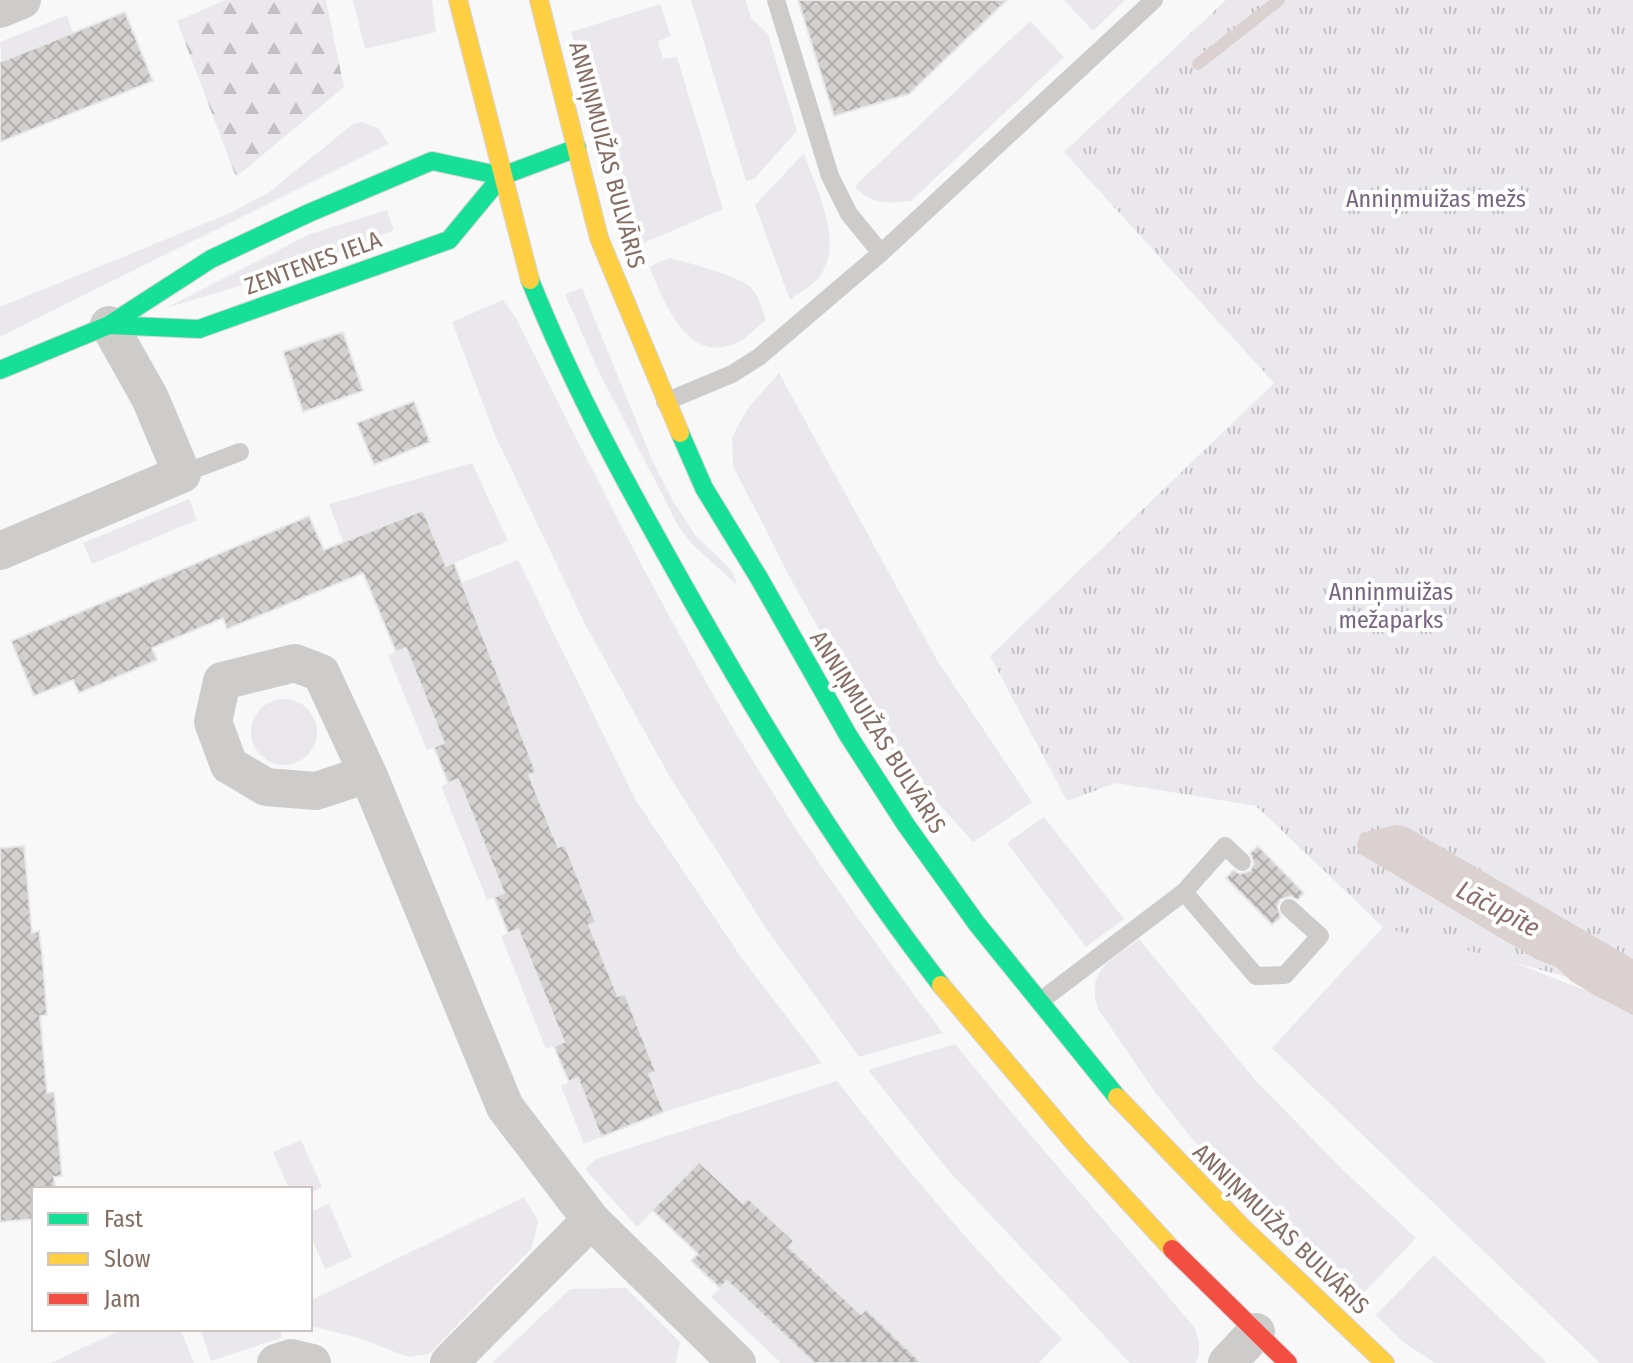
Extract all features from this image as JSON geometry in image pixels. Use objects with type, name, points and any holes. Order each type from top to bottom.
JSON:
[{"type":"street","points":[[0,9],[22,0]]},
{"type":"street","points":[[458,0],[529,277],[557,347],[611,458],[760,719],[897,928],[977,1030],[1164,1241],[1288,1363]]},
{"type":"street","name":"ANNIŅMUIŽAS BULVĀRIS","points":[[539,0],[599,238],[665,402],[704,488],[848,735],[906,825],[977,924],[1105,1084],[1242,1227],[1385,1363]]},
{"type":"street","name":"ZENTENES IELA","points":[[109,325],[199,329],[449,240],[502,176],[577,148]]},
{"type":"street","name":"ZENTENES IELA","points":[[0,370],[109,325],[211,259],[432,161],[502,176]]},
{"type":"street","points":[[0,551],[182,474],[150,398],[109,325]]},
{"type":"street","points":[[770,599],[776,623],[775,648]]},
{"type":"street","points":[[713,636],[729,653],[745,663],[754,664]]},
{"type":"street","points":[[368,774],[505,1107],[591,1220],[737,1363]]},
{"type":"street","points":[[449,1363],[591,1220]]},
{"type":"street","points":[[1227,1363],[1256,1332]]},
{"type":"street","points":[[276,1363],[291,1358],[312,1363]]},
{"type":"lane","points":[[776,0],[830,176],[849,214],[881,253]]},
{"type":"lane","points":[[665,402],[732,374],[759,357],[881,253],[1154,0]]},
{"type":"lane","points":[[182,474],[240,452]]},
{"type":"lane","points":[[1039,1002],[1184,892],[1225,846],[1242,862]]},
{"type":"lane","points":[[1184,892],[1256,976],[1285,975],[1320,936],[1289,908]]},
{"type":"green space","points":[[225,0],[326,0],[344,87],[236,177],[177,21]]},
{"type":"green space","points":[[353,0],[432,0],[436,32],[365,49]]},
{"type":"green space","points":[[691,0],[746,0],[751,18],[768,34],[797,131],[754,179],[746,181]]},
{"type":"green space","points":[[1064,0],[1125,0],[1093,31]]},
{"type":"green space","name":"Anniņmuižas mežaparks","points":[[1226,0],[1633,0],[1633,1009],[1589,983],[1383,927],[1256,806],[1116,783],[1067,801],[990,656],[1274,383],[1064,152]]},
{"type":"green space","points":[[660,4],[671,36],[658,41],[663,59],[677,57],[723,209],[639,245],[571,32]]},
{"type":"green space","points":[[67,15],[73,33],[2,62],[0,42]]},
{"type":"green space","points":[[1030,21],[1064,57],[911,201],[881,202],[867,197],[855,187],[858,183]]},
{"type":"green space","points":[[362,122],[379,129],[388,144],[0,337],[0,307],[228,214],[268,193],[353,124]]},
{"type":"green space","points":[[804,153],[826,214],[830,247],[820,276],[790,300],[755,205]]},
{"type":"green space","points":[[387,210],[394,230],[320,262],[166,308],[310,234]]},
{"type":"green space","points":[[669,258],[742,281],[757,296],[766,320],[742,340],[723,347],[707,346],[693,340],[672,314],[649,267]]},
{"type":"green space","points":[[582,288],[652,460],[673,501],[695,535],[731,570],[738,586],[691,543],[679,527],[598,370],[565,294]]},
{"type":"green space","points":[[503,300],[516,318],[652,584],[763,778],[872,938],[943,1033],[859,1057],[766,928],[671,779],[585,624],[495,435],[452,322]]},
{"type":"green space","points":[[779,373],[937,660],[1032,802],[973,842],[883,741],[795,587],[733,466],[732,437],[748,408]]},
{"type":"green space","points":[[472,463],[508,541],[446,566],[423,510],[361,535],[345,547],[329,504]]},
{"type":"green space","points":[[189,499],[197,520],[92,564],[83,543]]},
{"type":"green space","points":[[518,560],[635,799],[741,957],[822,1063],[664,1112],[649,1074],[655,1071],[625,994],[618,996],[589,925],[595,923],[565,846],[558,847],[461,583]]},
{"type":"green space","points":[[406,648],[444,743],[427,750],[388,655]]},
{"type":"green space","points":[[284,699],[297,702],[307,709],[314,719],[317,732],[314,745],[307,755],[297,762],[284,765],[271,762],[261,755],[254,745],[251,732],[254,719],[261,709],[271,702]]},
{"type":"green space","points":[[458,779],[504,893],[487,900],[441,786]]},
{"type":"green space","points":[[1044,817],[1124,919],[1086,947],[1007,843]]},
{"type":"green space","points":[[1356,901],[1633,1009],[1633,1363],[1600,1363],[1272,1048],[1383,927]]},
{"type":"green space","points":[[518,929],[564,1042],[546,1049],[501,936]]},
{"type":"green space","points":[[1139,939],[1256,1081],[1344,1171],[1416,1238],[1357,1300],[1194,1141],[1155,1092],[1098,1009],[1095,985],[1098,975],[1110,960]]},
{"type":"green space","points":[[955,1044],[1194,1327],[1199,1345],[1196,1363],[1130,1363],[948,1170],[868,1070]]},
{"type":"green space","points":[[578,1078],[601,1137],[584,1144],[561,1086]]},
{"type":"green space","points":[[837,1081],[946,1214],[1062,1339],[1039,1363],[913,1363],[907,1357],[911,1352],[866,1309],[861,1314],[789,1247],[794,1241],[749,1198],[743,1203],[700,1162],[637,1227],[585,1169],[596,1159]]},
{"type":"green space","points":[[301,1140],[322,1187],[312,1192],[312,1187],[288,1187],[273,1152]]},
{"type":"green space","points":[[524,1197],[538,1221],[532,1248],[429,1354],[408,1357],[362,1339],[312,1326],[312,1300]]},
{"type":"green space","points":[[329,1204],[352,1257],[325,1269],[312,1239],[312,1211]]},
{"type":"green space","points":[[1434,1255],[1547,1363],[1435,1363],[1402,1341],[1376,1315]]},
{"type":"green space","points":[[727,1281],[814,1363],[781,1363],[711,1297]]},
{"type":"green space","points":[[626,1288],[680,1342],[676,1363],[492,1363],[570,1289]]},
{"type":"green space","points":[[119,1331],[181,1331],[194,1363],[51,1363]]},
{"type":"green space","points":[[201,1331],[281,1331],[281,1338],[211,1361]]},
{"type":"water","name":"Lāčupīte","points":[[1396,825],[1407,827],[1633,959],[1633,1015],[1594,995],[1556,967],[1536,959],[1360,854],[1357,845],[1361,833]]},
{"type":"building","points":[[798,0],[1007,0],[909,94],[834,116]]},
{"type":"building","points":[[125,12],[153,81],[0,142],[0,62]]},
{"type":"building","points":[[343,332],[363,391],[303,412],[283,352]]},
{"type":"building","points":[[414,401],[430,442],[374,465],[357,423]]},
{"type":"building","points":[[423,510],[446,566],[454,563],[536,772],[529,775],[558,847],[565,845],[596,923],[589,925],[618,996],[625,994],[656,1072],[649,1074],[664,1112],[601,1137],[578,1078],[569,1082],[561,1064],[554,1046],[564,1042],[518,929],[508,933],[494,897],[504,893],[458,779],[448,783],[434,747],[444,743],[406,648],[396,652],[363,573],[227,629],[223,618],[152,648],[157,660],[79,693],[73,680],[34,696],[11,641],[309,516],[324,550]]},
{"type":"building","points":[[24,846],[32,933],[39,931],[42,953],[47,1015],[40,1016],[47,1093],[54,1092],[62,1176],[54,1177],[55,1187],[32,1187],[32,1219],[0,1222],[0,848]]},
{"type":"building","points":[[1258,846],[1304,893],[1298,900],[1291,896],[1281,899],[1277,906],[1281,917],[1272,925],[1226,878],[1233,870],[1240,874],[1250,871],[1254,864],[1250,853]]},
{"type":"building","points":[[699,1162],[743,1203],[748,1198],[794,1241],[789,1247],[861,1314],[866,1309],[922,1363],[814,1363],[727,1281],[720,1288],[691,1261],[698,1254],[652,1210]]},
{"type":"waterway","points":[[1198,64],[1279,0]]},
{"type":"traffic: fast","points":[[109,325],[199,329],[449,240],[502,176],[577,148]]},
{"type":"traffic: fast","points":[[0,370],[109,325],[211,259],[432,161],[502,176]]},
{"type":"traffic: fast","points":[[530,280],[566,364],[606,445],[722,653],[842,847],[941,985]]},
{"type":"traffic: fast","points":[[680,433],[704,488],[848,735],[906,825],[977,924],[1117,1097]]},
{"type":"traffic: slow","points":[[458,0],[530,280]]},
{"type":"traffic: slow","points":[[539,0],[599,238],[680,433]]},
{"type":"traffic: slow","points":[[941,985],[1077,1146],[1172,1249]]},
{"type":"traffic: slow","points":[[1117,1097],[1242,1227],[1385,1363]]},
{"type":"traffic: jam","points":[[1172,1249],[1288,1363]]},
{"type":"park label","name":"Anniņmuižas mežs","points":[[1436,199]]}]
